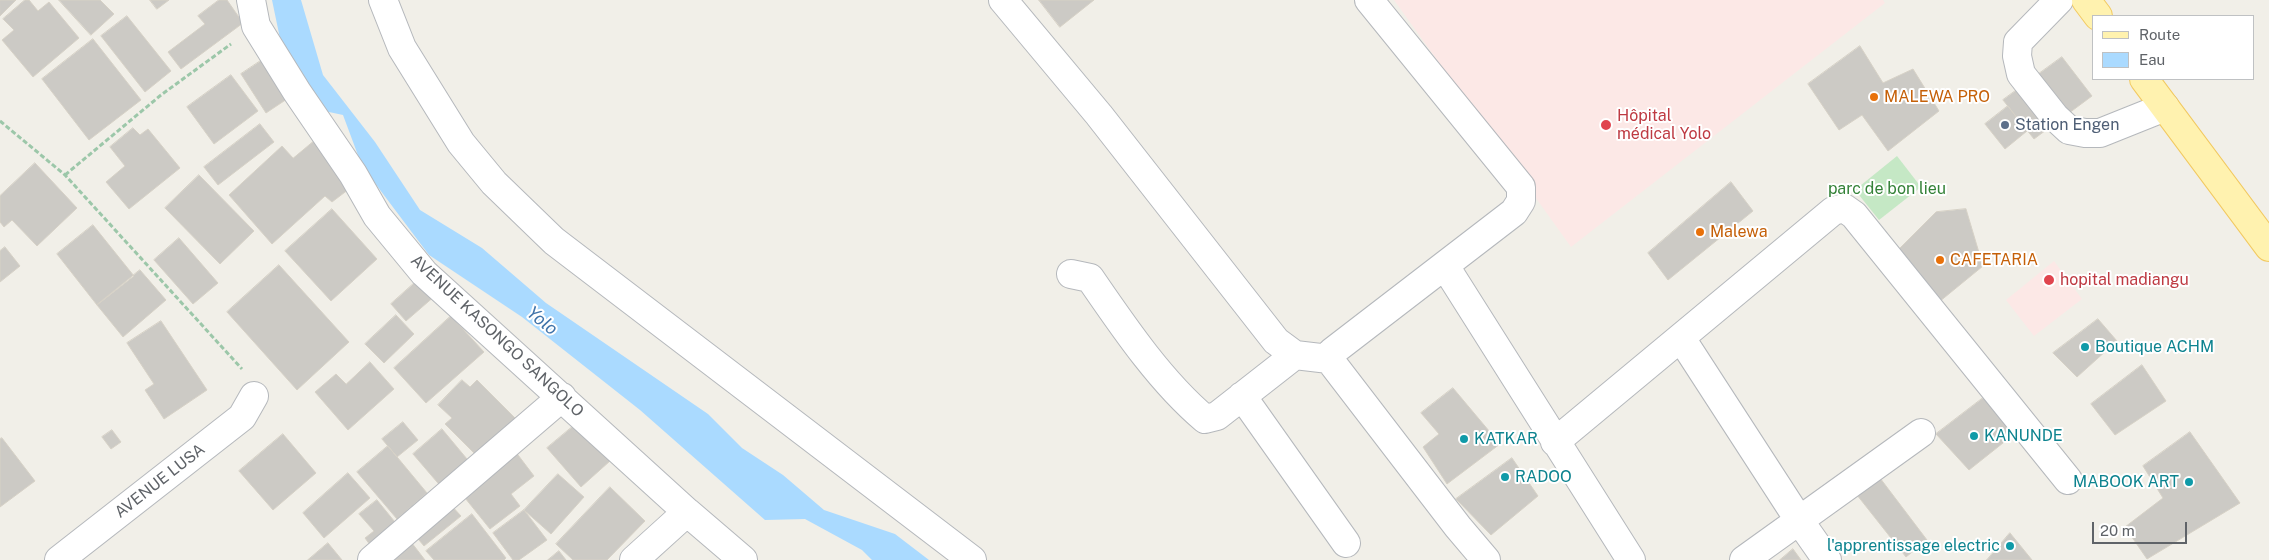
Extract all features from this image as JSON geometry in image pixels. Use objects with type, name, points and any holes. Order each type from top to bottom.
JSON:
[{"type":"main road","points":[[2086,0],[2097,15]]},
{"type":"main road","points":[[2145,80],[2269,247]]},
{"type":"street","points":[[383,0],[402,48],[461,143],[494,183],[554,241],[972,560]]},
{"type":"street","points":[[1003,0],[1099,116],[1276,341],[1296,355],[1329,359],[1458,527],[1486,560]]},
{"type":"street","points":[[1329,359],[1332,352],[1514,212],[1521,201],[1521,187],[1370,0]]},
{"type":"street","points":[[2059,0],[2018,42],[2017,56],[2020,74],[2055,118],[2069,130],[2100,133],[2165,107]]},
{"type":"street","name":"AVENUE KASONGO SANGOLO","points":[[254,13],[297,92],[353,174],[377,216],[424,273],[687,512],[743,560]]},
{"type":"street","points":[[1555,442],[1833,211],[1844,208],[1854,215],[2068,480]]},
{"type":"street","points":[[1445,266],[1555,442],[1632,560]]},
{"type":"street","points":[[1072,274],[1090,278],[1124,328],[1189,405],[1205,419],[1216,416],[1296,355]]},
{"type":"street","points":[[1681,338],[1827,560]]},
{"type":"street","name":"AVENUE LUSA","points":[[59,560],[242,417],[254,396]]},
{"type":"street","points":[[1242,396],[1346,543]]},
{"type":"street","points":[[372,560],[562,397]]},
{"type":"street","points":[[1744,560],[1921,433]]},
{"type":"street","points":[[634,560],[687,512]]},
{"type":"path","points":[[65,175],[161,95],[254,13]]},
{"type":"path","points":[[0,121],[65,175],[249,377],[254,396]]},
{"type":"shaded area","name":"Hôpital médical Yolo","points":[[1394,0],[1883,0],[1885,3],[1571,247]]},
{"type":"shaded area","name":"hopital madiangu","points":[[2054,261],[2082,299],[2034,336],[2006,300]]},
{"type":"green space","name":"parc de bon lieu","points":[[1897,156],[1921,187],[1879,220],[1855,190]]},
{"type":"water","name":"Yolo","points":[[272,0],[301,0],[323,75],[375,142],[420,210],[482,248],[546,303],[708,414],[742,448],[783,475],[824,510],[895,534],[929,560],[872,560],[862,550],[805,519],[765,520],[640,410],[522,317],[429,255],[362,166],[343,115],[315,109],[282,48]]},
{"type":"building","points":[[0,0],[16,0],[0,16]]},
{"type":"building","points":[[25,0],[29,0],[38,11],[49,2],[79,38],[33,77],[2,40],[14,30],[3,19]]},
{"type":"building","points":[[59,0],[100,0],[114,14],[91,35]]},
{"type":"building","points":[[150,0],[169,0],[157,9]]},
{"type":"building","points":[[219,0],[227,0],[243,23],[181,69],[168,52],[205,24],[198,16]]},
{"type":"building","points":[[1039,0],[1094,0],[1060,27]]},
{"type":"building","points":[[127,16],[171,71],[145,92],[101,36]]},
{"type":"building","points":[[93,39],[141,100],[89,140],[42,79]]},
{"type":"building","name":"MALEWA PRO","points":[[1860,46],[1883,83],[1913,69],[1939,111],[1888,151],[1862,115],[1839,130],[1808,84]]},
{"type":"building","points":[[2062,57],[2092,96],[2034,139],[2003,100]]},
{"type":"building","points":[[265,58],[290,97],[266,113],[241,74]]},
{"type":"building","points":[[231,75],[258,111],[214,144],[187,107]]},
{"type":"building","points":[[2008,106],[2027,131],[2005,149],[1985,124]]},
{"type":"building","points":[[260,124],[274,142],[218,185],[204,167]]},
{"type":"building","points":[[133,128],[140,135],[148,129],[180,168],[129,209],[106,182],[125,166],[110,147]]},
{"type":"building","points":[[319,137],[353,186],[332,202],[325,196],[272,244],[229,195],[282,146],[293,158]]},
{"type":"building","points":[[35,163],[77,208],[37,246],[12,220],[4,227],[0,222],[0,196]]},
{"type":"building","points":[[199,175],[254,231],[220,264],[165,208]]},
{"type":"building","name":"Malewa","points":[[1731,182],[1753,211],[1668,280],[1648,253]]},
{"type":"building","points":[[332,209],[377,259],[331,301],[285,251]]},
{"type":"building","name":"CAFETARIA","points":[[1966,209],[1983,266],[1939,302],[1894,254],[1936,212]]},
{"type":"building","points":[[93,225],[134,276],[97,305],[57,254]]},
{"type":"building","points":[[179,238],[218,283],[193,304],[154,260]]},
{"type":"building","points":[[5,247],[20,266],[0,282],[0,251]]},
{"type":"building","points":[[279,265],[349,342],[297,390],[227,312]]},
{"type":"building","points":[[140,270],[166,300],[123,337],[97,305]]},
{"type":"building","points":[[420,278],[436,295],[406,321],[391,304]]},
{"type":"building","points":[[396,315],[414,334],[384,363],[365,344]]},
{"type":"building","points":[[451,316],[484,352],[426,403],[394,368]]},
{"type":"building","name":"Boutique ACHM","points":[[2098,319],[2117,341],[2077,377],[2053,353]]},
{"type":"building","points":[[161,321],[207,390],[164,419],[145,390],[154,384],[127,343]]},
{"type":"building","points":[[370,362],[394,389],[348,430],[315,392],[336,374],[346,384]]},
{"type":"building","points":[[2142,365],[2166,401],[2115,435],[2091,404]]},
{"type":"building","points":[[462,380],[470,387],[477,380],[521,424],[480,459],[445,424],[452,418],[438,405]]},
{"type":"building","name":"KATKAR","points":[[1453,388],[1500,444],[1447,484],[1423,447],[1439,434],[1421,413]]},
{"type":"building","name":"KANUNDE","points":[[1983,398],[2019,427],[2008,439],[1969,470],[1936,434]]},
{"type":"building","points":[[403,422],[418,440],[397,457],[382,439]]},
{"type":"building","points":[[577,423],[610,461],[581,487],[547,448]]},
{"type":"building","points":[[442,429],[472,465],[443,489],[413,454]]},
{"type":"building","points":[[112,430],[121,442],[111,449],[102,437]]},
{"type":"building","name":"MABOOK ART","points":[[2190,432],[2240,503],[2147,559],[2125,527],[2163,498],[2143,466]]},
{"type":"building","points":[[283,434],[316,473],[273,510],[239,471]]},
{"type":"building","points":[[2,438],[35,481],[0,507],[0,439]]},
{"type":"building","points":[[388,446],[427,493],[397,519],[357,472]]},
{"type":"building","points":[[515,451],[534,476],[511,494],[520,506],[490,529],[461,493]]},
{"type":"building","name":"RADOO","points":[[1512,458],[1538,496],[1491,535],[1456,499]]},
{"type":"building","points":[[348,473],[370,498],[324,538],[303,513]]},
{"type":"building","points":[[558,474],[584,497],[551,534],[524,510]]},
{"type":"building","points":[[1880,478],[1927,540],[1906,557],[1857,495]]},
{"type":"building","points":[[610,487],[645,521],[607,560],[573,560],[556,544]]},
{"type":"building","points":[[377,500],[399,527],[373,549],[365,538],[374,531],[359,514]]},
{"type":"building","points":[[450,504],[461,516],[424,546],[413,533]]},
{"type":"building","points":[[524,510],[547,540],[519,560],[513,560],[493,533]]},
{"type":"building","points":[[472,514],[506,558],[504,560],[434,560],[426,551]]},
{"type":"building","name":"l'apprentissage electric","points":[[2010,533],[2032,560],[1987,560]]},
{"type":"building","points":[[408,538],[425,560],[379,560]]},
{"type":"building","points":[[328,543],[342,560],[308,560]]},
{"type":"building","points":[[1793,549],[1801,560],[1780,560]]},
{"type":"building","points":[[559,551],[566,560],[548,560]]},
{"type":"place","name":"MALEWA PRO","points":[[1874,97]]},
{"type":"place","name":"Hôpital médical Yolo","points":[[1606,125]]},
{"type":"place","name":"Station Engen","points":[[2005,125]]},
{"type":"place","name":"Malewa","points":[[1700,232]]},
{"type":"place","name":"CAFETARIA","points":[[1940,260]]},
{"type":"place","name":"hopital madiangu","points":[[2049,280]]},
{"type":"place","name":"Boutique ACHM","points":[[2085,347]]},
{"type":"place","name":"KANUNDE","points":[[1974,436]]},
{"type":"place","name":"KATKAR","points":[[1464,439]]},
{"type":"place","name":"RADOO","points":[[1505,477]]},
{"type":"place","name":"MABOOK ART","points":[[2189,482]]},
{"type":"place","name":"l'apprentissage electric","points":[[2010,546]]}]
